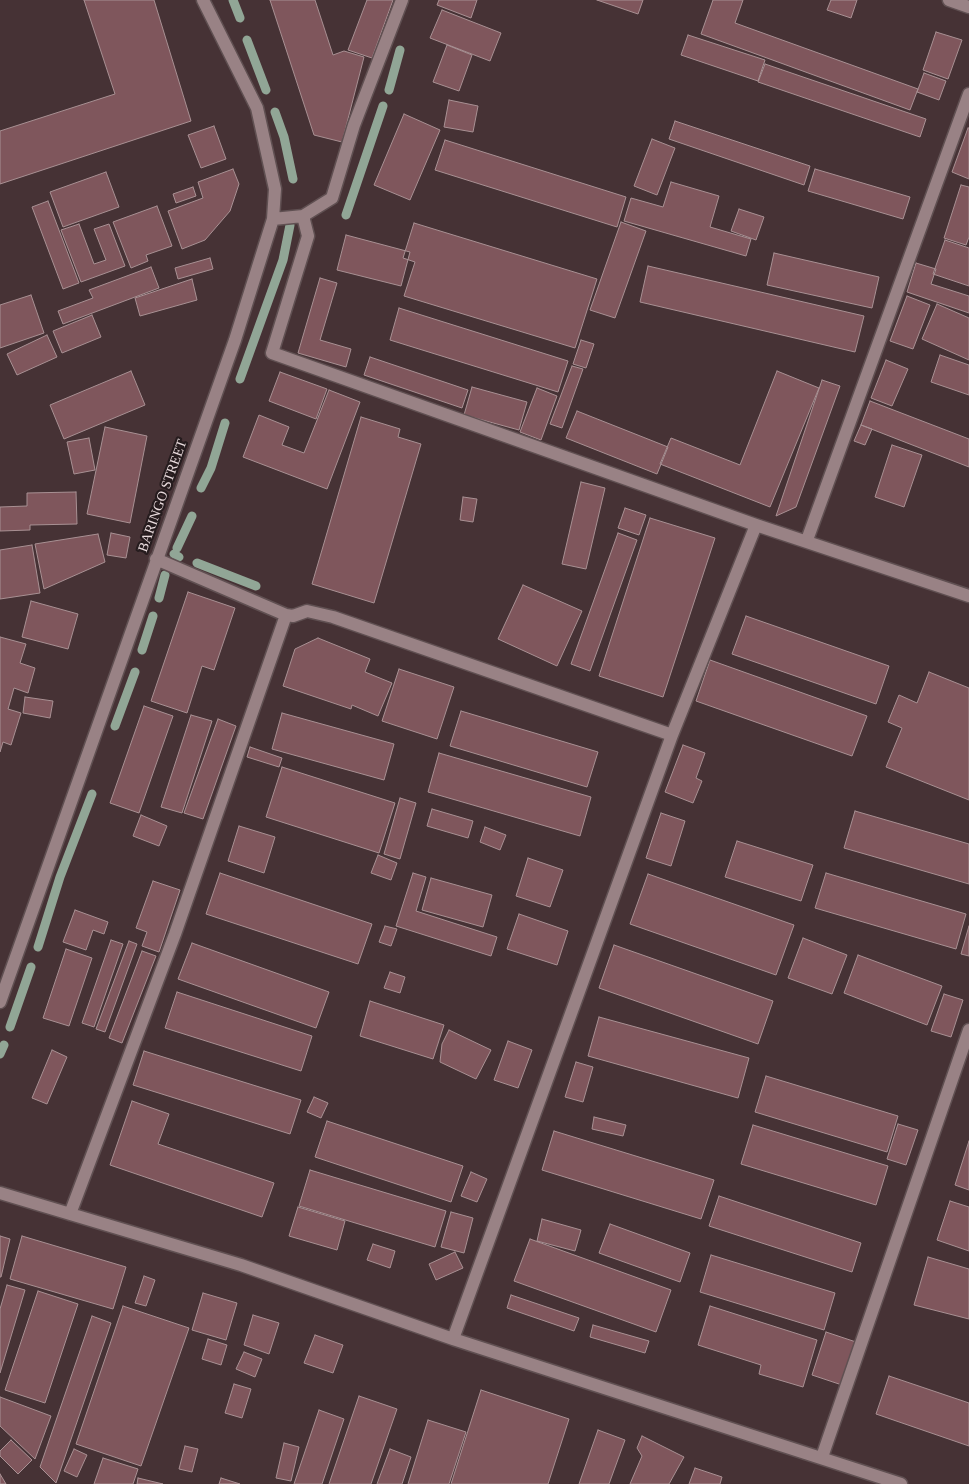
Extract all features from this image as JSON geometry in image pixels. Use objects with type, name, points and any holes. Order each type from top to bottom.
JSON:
[{"type":"street","name":"BARINGO STREET","points":[[0,1002],[235,340],[273,219],[275,189],[257,108],[203,0]]},
{"type":"street","points":[[273,219],[304,216],[332,198],[354,125],[402,0]]},
{"type":"street","points":[[949,0],[969,7]]},
{"type":"street","points":[[807,540],[969,94]]},
{"type":"street","points":[[304,216],[308,236],[272,352],[756,525],[807,540],[969,596]]},
{"type":"street","points":[[453,1339],[672,734],[756,525]]},
{"type":"street","points":[[156,559],[286,615],[293,616],[307,611],[333,617],[672,734]]},
{"type":"street","points":[[70,1214],[175,934],[286,615]]},
{"type":"street","points":[[822,1457],[969,1030]]},
{"type":"street","points":[[0,1193],[241,1265],[453,1339],[901,1484]]},
{"type":"building","points":[[84,0],[154,0],[191,121],[0,184],[0,131],[115,94]]},
{"type":"building","points":[[270,0],[315,0],[333,55],[344,51],[364,57],[342,142],[314,135]]},
{"type":"building","points":[[367,0],[393,0],[372,58],[348,50]]},
{"type":"building","points":[[439,0],[477,0],[471,18],[437,5]]},
{"type":"building","points":[[597,0],[643,0],[638,14]]},
{"type":"building","points":[[713,0],[743,0],[735,23],[918,89],[910,110],[701,34]]},
{"type":"building","points":[[831,0],[857,0],[851,18],[827,10]]},
{"type":"building","points":[[442,10],[501,33],[490,61],[430,38]]},
{"type":"building","points":[[936,32],[962,40],[948,79],[923,70]]},
{"type":"building","points":[[688,35],[765,60],[758,81],[681,55]]},
{"type":"building","points":[[447,45],[472,55],[459,91],[433,82]]},
{"type":"building","points":[[765,64],[926,119],[920,137],[758,82]]},
{"type":"building","points":[[924,73],[946,81],[939,100],[917,92]]},
{"type":"building","points":[[449,100],[478,106],[473,132],[444,127]]},
{"type":"building","points":[[404,114],[440,130],[410,200],[374,185]]},
{"type":"building","points":[[675,121],[810,166],[804,185],[669,139]]},
{"type":"building","points":[[214,126],[226,159],[201,168],[188,135]]},
{"type":"building","points":[[969,128],[969,179],[952,172]]},
{"type":"building","points":[[652,139],[675,148],[657,195],[634,186]]},
{"type":"building","points":[[445,140],[626,197],[617,227],[435,170]]},
{"type":"building","points":[[233,169],[239,184],[230,211],[205,240],[182,249],[168,211],[203,198],[198,182]]},
{"type":"building","points":[[815,169],[910,197],[903,219],[808,191]]},
{"type":"building","points":[[106,172],[119,207],[63,227],[50,192]]},
{"type":"building","points":[[671,182],[719,196],[710,227],[751,239],[746,256],[624,221],[631,198],[663,207]]},
{"type":"building","points":[[961,185],[969,187],[969,237],[966,245],[944,238]]},
{"type":"building","points":[[193,187],[196,196],[176,203],[173,194]]},
{"type":"building","points":[[48,201],[79,283],[63,289],[32,207]]},
{"type":"building","points":[[157,206],[172,246],[146,255],[148,261],[131,268],[113,222]]},
{"type":"building","points":[[739,209],[764,217],[756,240],[731,231]]},
{"type":"building","points":[[621,222],[646,231],[615,318],[590,310]]},
{"type":"building","points":[[414,223],[597,279],[575,348],[404,296],[415,262],[403,258]]},
{"type":"building","points":[[79,224],[94,264],[106,260],[94,229],[109,224],[125,266],[81,282],[61,230]]},
{"type":"building","points":[[346,235],[410,252],[401,286],[337,270]]},
{"type":"building","points":[[945,240],[969,248],[969,286],[933,274]]},
{"type":"building","points":[[774,253],[879,277],[872,308],[767,285]]},
{"type":"building","points":[[210,258],[213,269],[178,279],[175,268]]},
{"type":"building","points":[[916,263],[936,269],[931,284],[969,296],[969,313],[907,292]]},
{"type":"building","points":[[648,266],[864,316],[855,352],[640,302]]},
{"type":"building","points":[[151,267],[159,288],[63,324],[58,311],[93,298],[89,290]]},
{"type":"building","points":[[320,278],[337,283],[320,340],[351,349],[346,367],[298,353]]},
{"type":"building","points":[[192,279],[197,300],[140,316],[135,298]]},
{"type":"building","points":[[31,295],[44,333],[0,348],[0,305]]},
{"type":"building","points":[[907,296],[930,305],[913,349],[890,341]]},
{"type":"building","points":[[937,304],[969,318],[969,360],[922,339]]},
{"type":"building","points":[[399,308],[568,361],[558,392],[390,340]]},
{"type":"building","points":[[92,315],[101,337],[62,353],[53,331]]},
{"type":"building","points":[[47,335],[57,357],[17,375],[7,354]]},
{"type":"building","points":[[581,340],[594,344],[586,368],[573,364]]},
{"type":"building","points":[[940,355],[969,365],[969,395],[931,382]]},
{"type":"building","points":[[370,357],[468,390],[462,408],[364,375]]},
{"type":"building","points":[[886,360],[908,369],[892,406],[871,398]]},
{"type":"building","points":[[572,366],[583,369],[562,428],[550,424]]},
{"type":"building","points":[[131,371],[145,405],[64,439],[50,405]]},
{"type":"building","points":[[777,371],[819,388],[770,507],[660,464],[671,438],[740,465]]},
{"type":"building","points":[[280,372],[327,389],[316,419],[269,401]]},
{"type":"building","points":[[822,380],[840,386],[796,507],[776,516]]},
{"type":"building","points":[[472,387],[527,402],[519,430],[464,415]]},
{"type":"building","points":[[537,388],[557,396],[541,440],[520,432]]},
{"type":"building","points":[[329,390],[360,402],[327,489],[243,457],[259,415],[289,427],[282,445],[304,453]]},
{"type":"building","points":[[870,401],[969,439],[969,467],[861,425]]},
{"type":"building","points":[[577,411],[668,447],[657,474],[566,438]]},
{"type":"building","points":[[361,417],[400,429],[398,437],[421,444],[374,603],[312,584]]},
{"type":"building","points":[[861,425],[872,429],[865,445],[854,441]]},
{"type":"building","points":[[105,427],[147,436],[130,523],[87,514]]},
{"type":"building","points":[[89,438],[95,470],[74,474],[67,442]]},
{"type":"building","points":[[892,445],[922,455],[904,507],[875,497]]},
{"type":"building","points":[[581,482],[605,488],[586,569],[562,564]]},
{"type":"building","points":[[76,492],[77,524],[30,525],[30,530],[0,531],[0,507],[27,506],[27,493]]},
{"type":"building","points":[[463,497],[477,499],[473,522],[460,520]]},
{"type":"building","points":[[625,508],[646,515],[639,535],[618,528]]},
{"type":"building","points":[[650,518],[715,538],[663,697],[599,676]]},
{"type":"building","points":[[111,533],[130,537],[126,558],[107,555]]},
{"type":"building","points":[[618,533],[637,540],[590,671],[571,664]]},
{"type":"building","points":[[98,534],[105,562],[44,589],[35,544]]},
{"type":"building","points":[[32,545],[40,593],[0,599],[0,550]]},
{"type":"building","points":[[523,585],[582,611],[557,666],[498,639]]},
{"type":"building","points":[[188,592],[235,608],[214,670],[202,666],[187,713],[151,701]]},
{"type":"building","points":[[31,601],[78,614],[68,649],[22,637]]},
{"type":"building","points":[[746,616],[889,666],[876,704],[732,654]]},
{"type":"building","points":[[0,637],[26,644],[20,663],[35,668],[28,693],[14,688],[8,709],[21,713],[11,745],[3,742],[0,752]]},
{"type":"building","points":[[318,638],[370,659],[365,672],[392,683],[378,716],[352,705],[351,709],[283,686],[295,649]]},
{"type":"building","points":[[710,660],[867,716],[852,756],[696,701]]},
{"type":"building","points":[[399,669],[454,687],[437,739],[382,721]]},
{"type":"building","points":[[929,672],[969,688],[969,800],[886,767],[902,728],[888,722],[899,695],[917,703]]},
{"type":"building","points":[[25,697],[53,701],[50,718],[23,713]]},
{"type":"building","points":[[144,706],[173,716],[139,813],[110,803]]},
{"type":"building","points":[[461,711],[598,752],[587,787],[450,746]]},
{"type":"building","points":[[282,713],[394,744],[384,780],[272,749]]},
{"type":"building","points":[[191,715],[212,721],[182,813],[161,807]]},
{"type":"building","points":[[218,719],[236,726],[203,819],[184,813]]},
{"type":"building","points":[[683,745],[705,753],[696,778],[702,781],[693,803],[665,792]]},
{"type":"building","points":[[250,747],[282,758],[279,767],[247,757]]},
{"type":"building","points":[[439,753],[591,797],[580,836],[428,792]]},
{"type":"building","points":[[282,767],[395,803],[379,853],[266,817]]},
{"type":"building","points":[[400,798],[416,803],[400,859],[384,854]]},
{"type":"building","points":[[432,809],[473,821],[468,838],[427,826]]},
{"type":"building","points":[[855,811],[969,844],[969,884],[844,848]]},
{"type":"building","points":[[661,813],[685,821],[671,866],[646,858]]},
{"type":"building","points":[[141,815],[167,826],[159,846],[133,836]]},
{"type":"building","points":[[239,826],[275,837],[264,873],[228,861]]},
{"type":"building","points":[[485,827],[506,835],[500,850],[480,842]]},
{"type":"building","points":[[737,841],[813,865],[801,901],[725,877]]},
{"type":"building","points":[[378,855],[397,863],[391,880],[371,873]]},
{"type":"building","points":[[528,858],[563,870],[550,907],[516,896]]},
{"type":"building","points":[[220,873],[372,924],[358,964],[206,914]]},
{"type":"building","points":[[413,873],[426,877],[416,911],[497,937],[491,956],[396,926]]},
{"type":"building","points":[[826,873],[966,914],[956,949],[815,908]]},
{"type":"building","points":[[648,874],[794,925],[776,975],[630,924]]},
{"type":"building","points":[[431,878],[492,895],[483,927],[422,910]]},
{"type":"building","points":[[153,881],[180,890],[159,952],[142,946],[147,932],[136,928]]},
{"type":"building","points":[[75,910],[108,922],[104,934],[93,930],[86,950],[63,942]]},
{"type":"building","points":[[519,914],[568,931],[557,965],[507,949]]},
{"type":"building","points":[[385,926],[397,929],[391,946],[379,942]]},
{"type":"building","points":[[969,926],[969,956],[961,954]]},
{"type":"building","points":[[803,938],[847,955],[832,994],[788,978]]},
{"type":"building","points":[[111,940],[123,944],[94,1027],[82,1023]]},
{"type":"building","points":[[129,941],[137,944],[105,1032],[96,1029]]},
{"type":"building","points":[[192,943],[329,992],[316,1028],[178,979]]},
{"type":"building","points":[[614,945],[773,1001],[758,1044],[599,988]]},
{"type":"building","points":[[66,949],[92,958],[69,1026],[43,1018]]},
{"type":"building","points":[[142,951],[156,956],[122,1043],[109,1038]]},
{"type":"building","points":[[858,955],[942,986],[927,1025],[844,993]]},
{"type":"building","points":[[390,972],[405,977],[400,993],[384,988]]},
{"type":"building","points":[[177,992],[312,1036],[301,1071],[165,1028]]},
{"type":"building","points":[[944,994],[963,1000],[951,1037],[931,1031]]},
{"type":"building","points":[[370,1001],[444,1025],[433,1059],[360,1036]]},
{"type":"building","points":[[599,1017],[749,1058],[738,1098],[588,1056]]},
{"type":"building","points":[[449,1030],[491,1050],[476,1079],[440,1062],[442,1044]]},
{"type":"building","points":[[508,1041],[532,1050],[518,1088],[494,1080]]},
{"type":"building","points":[[52,1050],[67,1057],[47,1104],[32,1098]]},
{"type":"building","points":[[144,1051],[301,1100],[290,1134],[133,1085]]},
{"type":"building","points":[[576,1062],[593,1067],[583,1102],[565,1097]]},
{"type":"building","points":[[766,1076],[898,1116],[887,1152],[755,1112]]},
{"type":"building","points":[[314,1097],[328,1103],[321,1118],[307,1112]]},
{"type":"building","points":[[132,1101],[169,1114],[158,1144],[274,1183],[262,1217],[110,1165]]},
{"type":"building","points":[[594,1117],[626,1125],[623,1136],[592,1129]]},
{"type":"building","points":[[327,1121],[463,1166],[451,1202],[315,1157]]},
{"type":"building","points":[[898,1124],[918,1130],[906,1165],[887,1159]]},
{"type":"building","points":[[753,1125],[888,1166],[876,1205],[741,1164]]},
{"type":"building","points":[[554,1131],[714,1180],[701,1219],[542,1170]]},
{"type":"building","points":[[969,1141],[969,1190],[955,1185]]},
{"type":"building","points":[[310,1170],[446,1211],[435,1247],[299,1206]]},
{"type":"building","points":[[471,1172],[487,1179],[477,1202],[461,1196]]},
{"type":"building","points":[[719,1196],[861,1243],[852,1272],[709,1226]]},
{"type":"building","points":[[950,1201],[969,1207],[969,1251],[937,1240]]},
{"type":"building","points":[[298,1207],[345,1221],[337,1250],[289,1236]]},
{"type":"building","points":[[451,1212],[473,1218],[464,1253],[441,1247]]},
{"type":"building","points":[[542,1219],[581,1230],[575,1251],[537,1241]]},
{"type":"building","points":[[610,1224],[690,1253],[680,1282],[599,1253]]},
{"type":"building","points":[[0,1236],[10,1239],[1,1277],[0,1277]]},
{"type":"building","points":[[22,1236],[126,1267],[113,1309],[10,1279]]},
{"type":"building","points":[[530,1239],[671,1290],[656,1332],[514,1281]]},
{"type":"building","points":[[373,1244],[395,1251],[390,1268],[367,1260]]},
{"type":"building","points":[[455,1252],[463,1268],[436,1280],[429,1264]]},
{"type":"building","points":[[711,1255],[835,1293],[824,1330],[700,1292]]},
{"type":"building","points":[[928,1257],[969,1269],[969,1319],[914,1305]]},
{"type":"building","points":[[144,1276],[155,1280],[146,1306],[135,1303]]},
{"type":"building","points":[[7,1285],[25,1290],[0,1373],[0,1309]]},
{"type":"building","points":[[38,1291],[78,1304],[45,1403],[5,1390]]},
{"type":"building","points":[[203,1293],[237,1303],[226,1340],[192,1330]]},
{"type":"building","points":[[511,1295],[579,1318],[574,1331],[507,1308]]},
{"type":"building","points":[[123,1306],[189,1328],[141,1466],[76,1444]]},
{"type":"building","points":[[710,1306],[817,1340],[803,1387],[759,1374],[761,1365],[698,1345]]},
{"type":"building","points":[[253,1315],[279,1323],[269,1354],[244,1345]]},
{"type":"building","points":[[92,1316],[111,1323],[56,1483],[40,1467]]},
{"type":"building","points":[[593,1325],[649,1341],[645,1353],[590,1337]]},
{"type":"building","points":[[826,1332],[856,1342],[842,1385],[812,1375]]},
{"type":"building","points":[[315,1335],[343,1345],[333,1373],[304,1363]]},
{"type":"building","points":[[208,1339],[227,1345],[221,1365],[202,1359]]},
{"type":"building","points":[[244,1352],[262,1359],[255,1377],[236,1369]]},
{"type":"building","points":[[889,1376],[969,1403],[969,1446],[876,1414]]},
{"type":"building","points":[[234,1384],[251,1389],[242,1418],[225,1413]]},
{"type":"building","points":[[481,1390],[569,1419],[548,1484],[451,1484]]},
{"type":"building","points":[[359,1396],[397,1409],[371,1484],[329,1484]]},
{"type":"building","points":[[0,1397],[51,1416],[35,1459],[0,1426]]},
{"type":"building","points":[[319,1410],[344,1419],[322,1484],[294,1484]]},
{"type":"building","points":[[428,1420],[466,1432],[449,1484],[408,1484]]},
{"type":"building","points":[[598,1430],[625,1440],[609,1484],[579,1484]]},
{"type":"building","points":[[642,1436],[684,1457],[669,1484],[630,1484],[642,1456],[637,1448]]},
{"type":"building","points":[[11,1440],[32,1460],[18,1474],[0,1456],[0,1451]]},
{"type":"building","points":[[284,1443],[299,1447],[291,1481],[276,1478]]},
{"type":"building","points":[[185,1446],[198,1449],[192,1472],[179,1469]]},
{"type":"building","points":[[74,1449],[87,1455],[77,1477],[64,1471]]},
{"type":"building","points":[[390,1449],[411,1457],[402,1484],[377,1484]]},
{"type":"building","points":[[103,1458],[138,1469],[133,1484],[94,1484]]},
{"type":"building","points":[[695,1468],[722,1477],[720,1484],[689,1484]]},
{"type":"building","points":[[0,1474],[6,1484],[0,1484]]},
{"type":"building","points":[[138,1478],[163,1484],[137,1484]]},
{"type":"building","points":[[221,1478],[240,1484],[219,1484]]},
{"type":"waterway","points":[[233,0],[240,18]]},
{"type":"waterway","points":[[247,40],[266,90]]},
{"type":"waterway","points":[[389,90],[400,50]]},
{"type":"waterway","points":[[346,215],[383,106]]},
{"type":"waterway","points":[[275,112],[284,137],[293,179]]},
{"type":"waterway","points":[[240,379],[283,260],[290,225]]},
{"type":"waterway","points":[[201,488],[211,468],[225,423]]},
{"type":"waterway","points":[[177,548],[192,516]]},
{"type":"waterway","points":[[174,554],[179,557]]},
{"type":"waterway","points":[[197,563],[256,586]]},
{"type":"waterway","points":[[159,598],[165,575]]},
{"type":"waterway","points":[[142,650],[153,616]]},
{"type":"waterway","points":[[115,726],[135,672]]},
{"type":"waterway","points":[[38,947],[60,877],[92,794]]},
{"type":"waterway","points":[[10,1027],[31,967]]},
{"type":"waterway","points":[[0,1054],[4,1045]]}]
